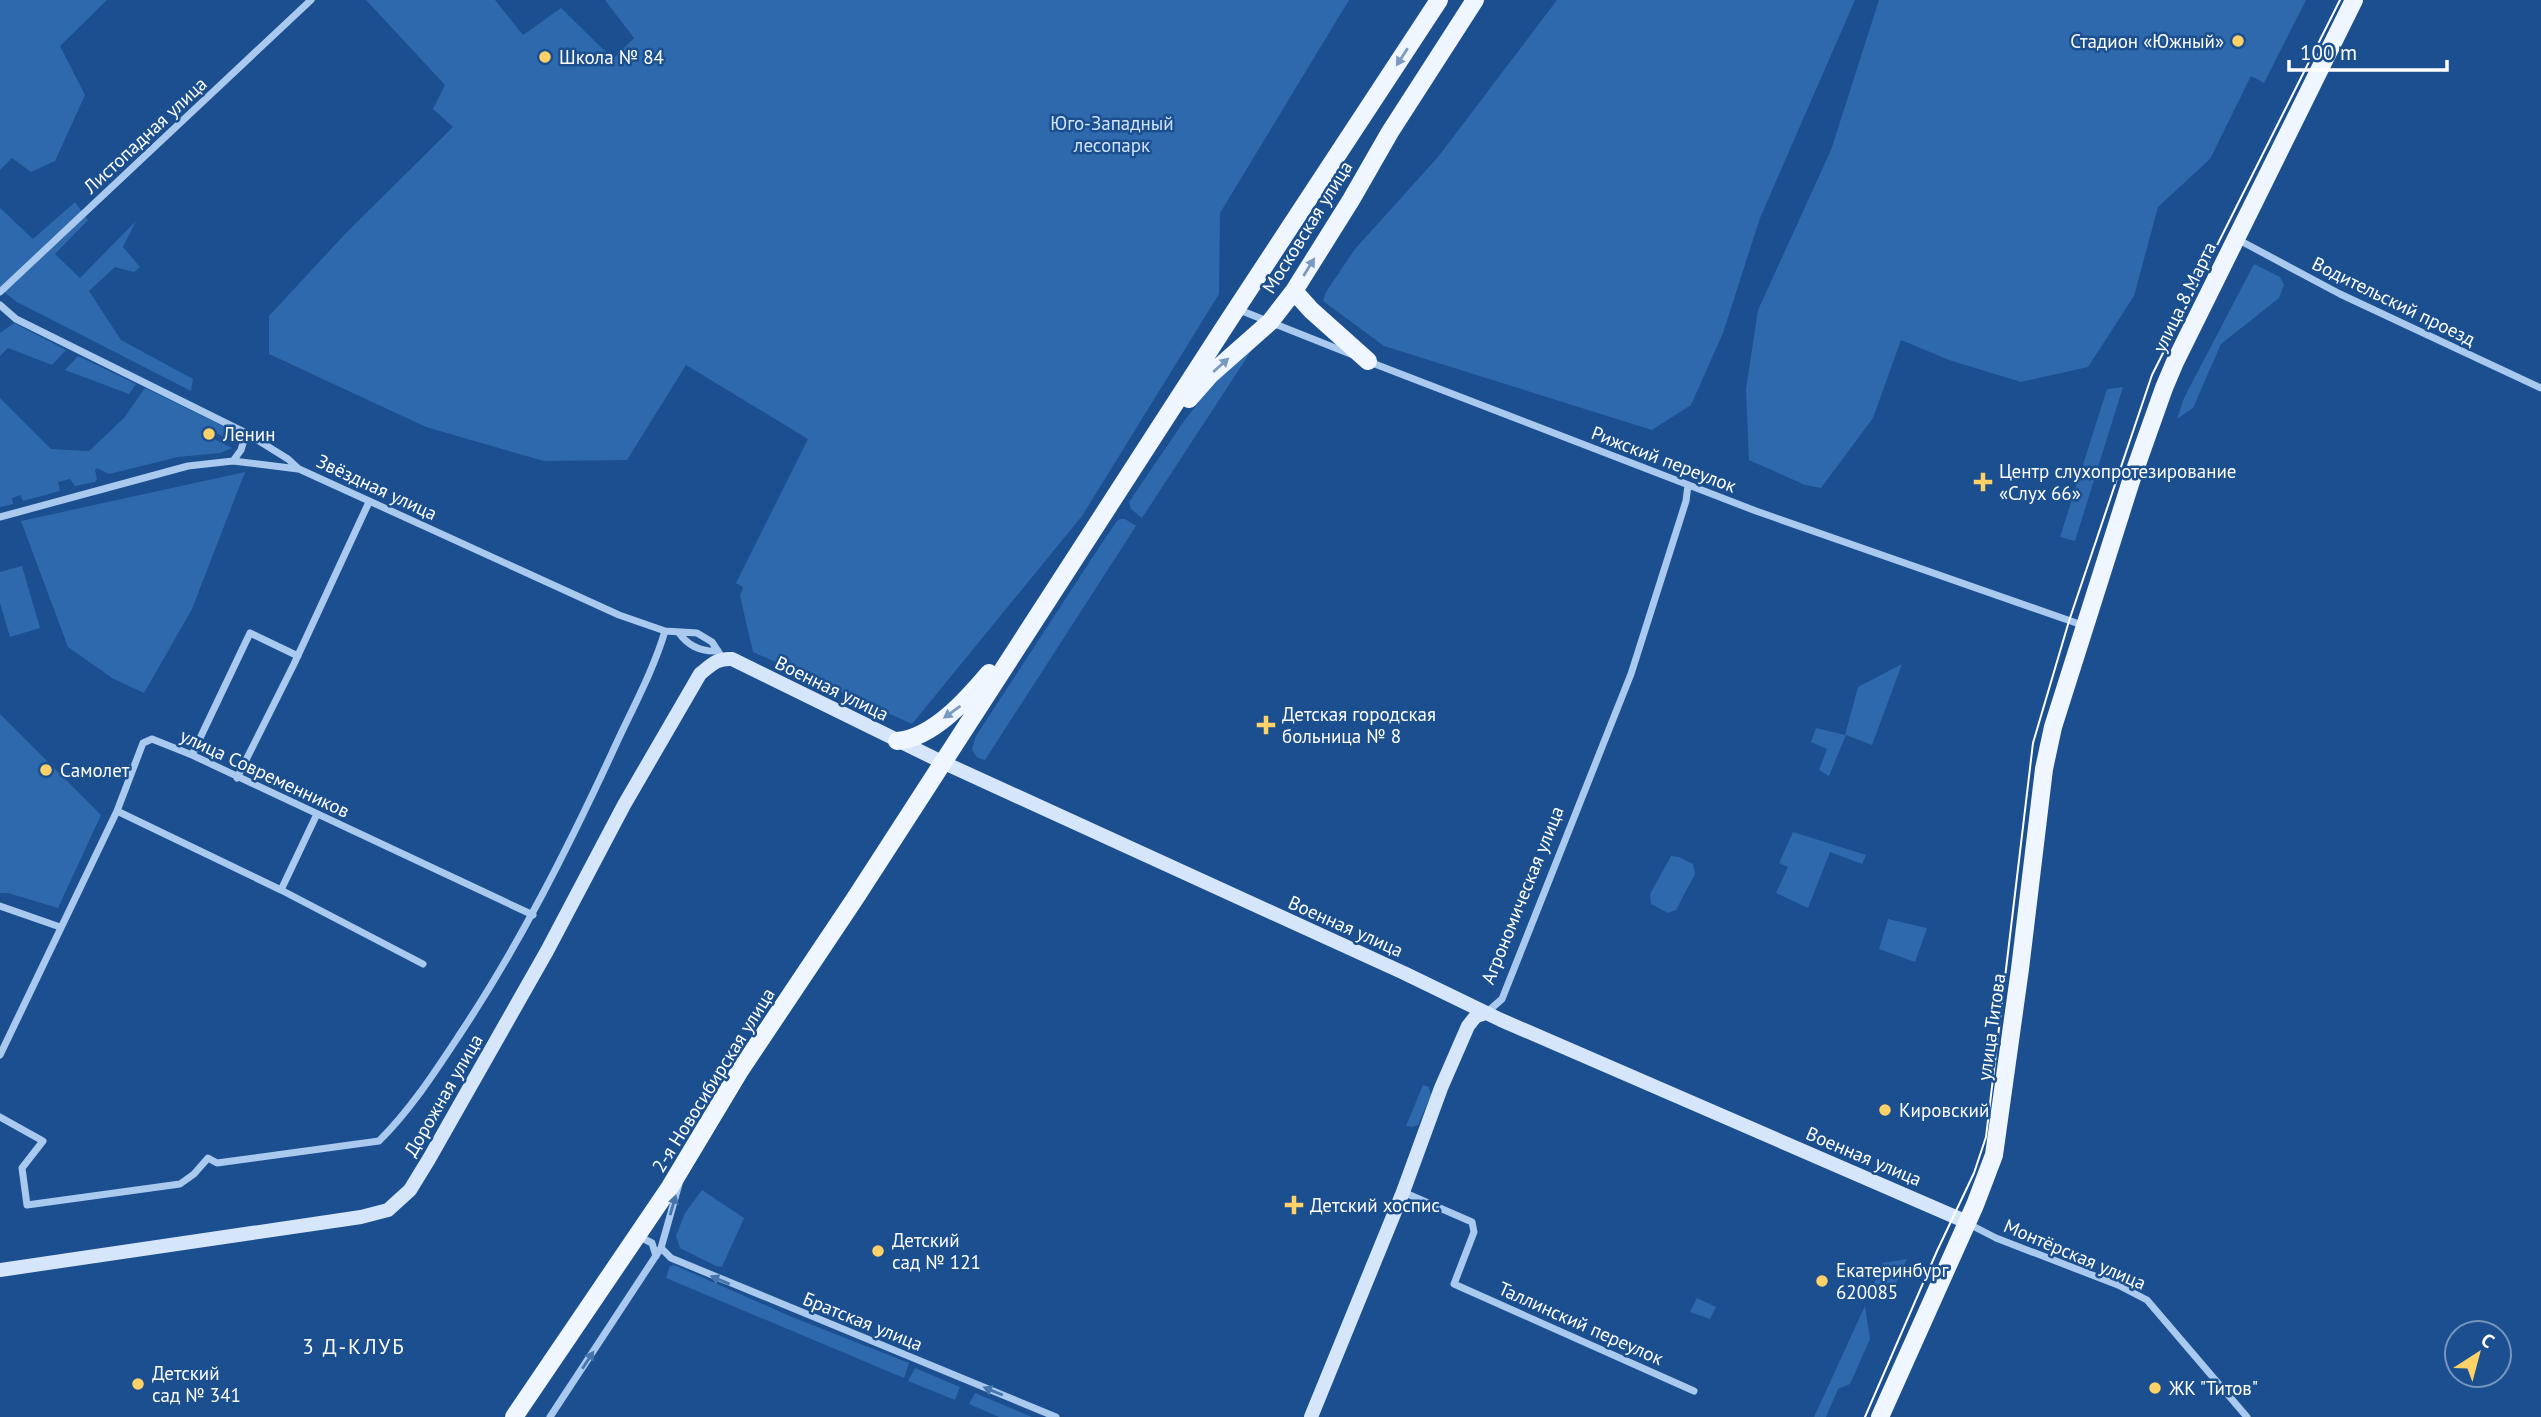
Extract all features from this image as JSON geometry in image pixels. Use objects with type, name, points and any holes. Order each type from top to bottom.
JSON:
[{"type":"main road","name":"Московская улица","points":[[942,762],[1440,0]]},
{"type":"main road","name":"Московская улица","points":[[1144,453],[1210,375],[1270,322],[1294,291],[1390,132],[1475,0]]},
{"type":"main road","name":"улица 8 Марта","points":[[2085,625],[2164,388],[2354,0]]},
{"type":"main road","points":[[1294,291],[1311,310],[1368,361]]},
{"type":"main road","name":"улица Титова","points":[[1880,1417],[1994,1156],[2044,769],[2062,696],[2085,625]]},
{"type":"main road","points":[[897,741],[918,737],[964,703],[1004,655],[1017,647]]},
{"type":"main road","name":"2-я Новосибирская улица","points":[[514,1417],[686,1163],[739,1072],[942,762]]},
{"type":"street","name":"Листопадная улица","points":[[0,292],[311,0]]},
{"type":"street","name":"Водительский проезд","points":[[2236,239],[2340,294],[2541,388]]},
{"type":"street","name":"Звёздная улица","points":[[0,305],[16,318],[246,433],[299,469],[369,502],[620,615],[665,631],[697,633]]},
{"type":"street","name":"Рижский переулок","points":[[1236,309],[1688,485],[1834,539],[2085,625]]},
{"type":"street","points":[[233,461],[241,450],[246,433]]},
{"type":"street","points":[[0,517],[188,466],[233,461],[299,469]]},
{"type":"street","name":"Агрономическая улица","points":[[1311,1417],[1468,1026],[1476,1016],[1486,1013],[1502,999],[1631,674],[1686,501],[1688,485]]},
{"type":"street","points":[[237,778],[298,656],[369,502]]},
{"type":"street","points":[[0,1117],[43,1141],[22,1168],[27,1205],[180,1184],[194,1174],[208,1158],[218,1163],[379,1141],[397,1123],[426,1085],[533,915],[597,785],[665,631]]},
{"type":"street","name":"Военная улица","points":[[679,633],[693,646],[732,659],[897,741],[1486,1013],[1967,1222]]},
{"type":"street","name":"Военная улица","points":[[697,633],[712,642],[721,655]]},
{"type":"street","points":[[192,755],[250,634],[298,656]]},
{"type":"street","name":"Дорожная улица","points":[[0,1270],[361,1217],[388,1210],[410,1190],[429,1159],[547,951],[624,805],[700,674],[721,655]]},
{"type":"street","name":"улица Современников","points":[[0,1055],[117,811],[143,743],[152,740],[192,755],[533,915]]},
{"type":"street","points":[[117,811],[281,890],[423,964]]},
{"type":"street","points":[[281,890],[317,814]]},
{"type":"street","points":[[0,906],[60,927]]},
{"type":"street","points":[[550,1417],[661,1248],[686,1163]]},
{"type":"street","name":"Таллинский переулок","points":[[1403,1192],[1472,1222],[1474,1232],[1454,1284],[1695,1391]]},
{"type":"street","name":"Монтёрская улица","points":[[1967,1222],[1996,1238],[2118,1285],[2147,1300],[2247,1417]]},
{"type":"street","points":[[638,1236],[652,1243],[656,1257]]},
{"type":"street","name":"Братская улица","points":[[661,1248],[670,1258],[1056,1417]]},
{"type":"green space","points":[[0,0],[107,0],[60,46],[85,95],[55,161],[31,172],[12,158],[0,170]]},
{"type":"green space","name":"Юго-Западный лесопарк","points":[[366,0],[495,0],[523,35],[561,8],[613,59],[634,38],[605,0],[1349,0],[1220,213],[1219,294],[1082,516],[912,724],[753,652],[740,596],[743,587],[736,583],[808,439],[686,365],[627,460],[544,461],[426,427],[269,354],[269,316],[346,233],[453,127],[433,109],[445,85]]},
{"type":"green space","points":[[1557,0],[1855,0],[1760,218],[1723,333],[1691,405],[1652,430],[1384,346],[1323,301],[1326,292],[1355,249],[1438,157]]},
{"type":"green space","points":[[1879,0],[2306,0],[2264,83],[2251,76],[2210,159],[2158,207],[2134,296],[2088,367],[2021,382],[1949,360],[1901,340],[1873,418],[1821,488],[1805,485],[1749,460],[1746,389],[1758,310],[1831,150]]},
{"type":"green space","points":[[75,202],[88,220],[55,254],[80,278],[136,221],[123,247],[140,267],[134,272],[115,267],[89,291],[121,340],[193,379],[191,391],[17,302],[0,289],[0,208],[33,239]]},
{"type":"green space","points":[[2254,264],[2280,277],[2284,285],[2279,298],[2221,344],[2193,408],[2177,419],[2184,398]]},
{"type":"green space","points":[[14,323],[66,350],[52,365],[8,348],[0,356],[0,333]]},
{"type":"green space","points":[[1255,345],[1142,518],[1131,509],[1129,502],[1184,421],[1218,378]]},
{"type":"green space","points":[[78,356],[136,384],[129,394],[65,370]]},
{"type":"green space","points":[[2123,387],[2075,541],[2060,537],[2107,389]]},
{"type":"green space","points":[[145,388],[233,431],[234,441],[206,429],[204,434],[232,448],[220,453],[178,457],[109,474],[97,468],[95,482],[75,486],[70,479],[58,482],[60,491],[23,501],[20,495],[12,498],[13,504],[0,507],[0,398],[51,449],[89,451],[124,418]]},
{"type":"green space","points":[[245,472],[192,609],[144,693],[112,678],[68,647],[21,521]]},
{"type":"green space","points":[[1120,519],[1136,526],[985,760],[978,758],[972,749],[976,736]]},
{"type":"green space","points":[[22,566],[40,628],[10,637],[0,603],[0,572]]},
{"type":"green space","points":[[1902,664],[1872,745],[1846,735],[1829,776],[1819,770],[1827,749],[1811,742],[1816,728],[1845,735],[1858,687]]},
{"type":"green space","points":[[0,714],[101,815],[58,908],[0,893]]},
{"type":"green space","points":[[1793,832],[1866,855],[1862,864],[1830,852],[1808,908],[1776,893],[1788,867],[1779,863]]},
{"type":"green space","points":[[1671,856],[1693,864],[1695,874],[1676,910],[1668,913],[1651,904],[1650,894]]},
{"type":"green space","points":[[1888,919],[1927,928],[1915,962],[1879,949]]},
{"type":"green space","points":[[1423,1085],[1429,1087],[1431,1095],[1418,1125],[1406,1126]]},
{"type":"green space","points":[[702,1190],[744,1218],[722,1267],[680,1248],[676,1236],[685,1213]]},
{"type":"green space","points":[[1907,1259],[1893,1290],[1867,1299],[1883,1263]]},
{"type":"green space","points":[[674,1265],[792,1317],[909,1363],[904,1378],[666,1278],[670,1266]]},
{"type":"green space","points":[[1697,1298],[1716,1307],[1710,1319],[1690,1312]]},
{"type":"green space","points":[[1865,1306],[1870,1339],[1850,1384],[1838,1389],[1826,1417],[1814,1417]]},
{"type":"green space","points":[[915,1368],[960,1387],[955,1400],[908,1381]]},
{"type":"green space","points":[[975,1393],[1032,1417],[999,1417],[969,1404]]},
{"type":"tram line","points":[[1865,1417],[1974,1173],[1986,1137],[2033,743],[2069,621],[2152,375],[2340,0]]},
{"type":"place","name":"Стадион «Южный»","points":[[2238,41]]},
{"type":"place","name":"Школа № 84","points":[[545,57]]},
{"type":"place","name":"Ленин","points":[[209,434]]},
{"type":"place","name":"Центр слухопротезирование «Слух 66»","points":[[1983,482]]},
{"type":"place","name":"Детская городская больница № 8","points":[[1266,725]]},
{"type":"place","name":"Самолет","points":[[46,770]]},
{"type":"place","name":"Кировский","points":[[1885,1110]]},
{"type":"place","name":"Детский хоспис","points":[[1294,1205]]},
{"type":"place","name":"Детский сад № 121","points":[[878,1251]]},
{"type":"place","name":"Екатеринбург 620085","points":[[1822,1281]]},
{"type":"place","name":"Детский сад № 341","points":[[138,1384]]},
{"type":"place","name":"ЖК \"Титов\"","points":[[2155,1388]]},
{"type":"district","name":"3 Д-КЛУБ","points":[[354,1347]]}]
